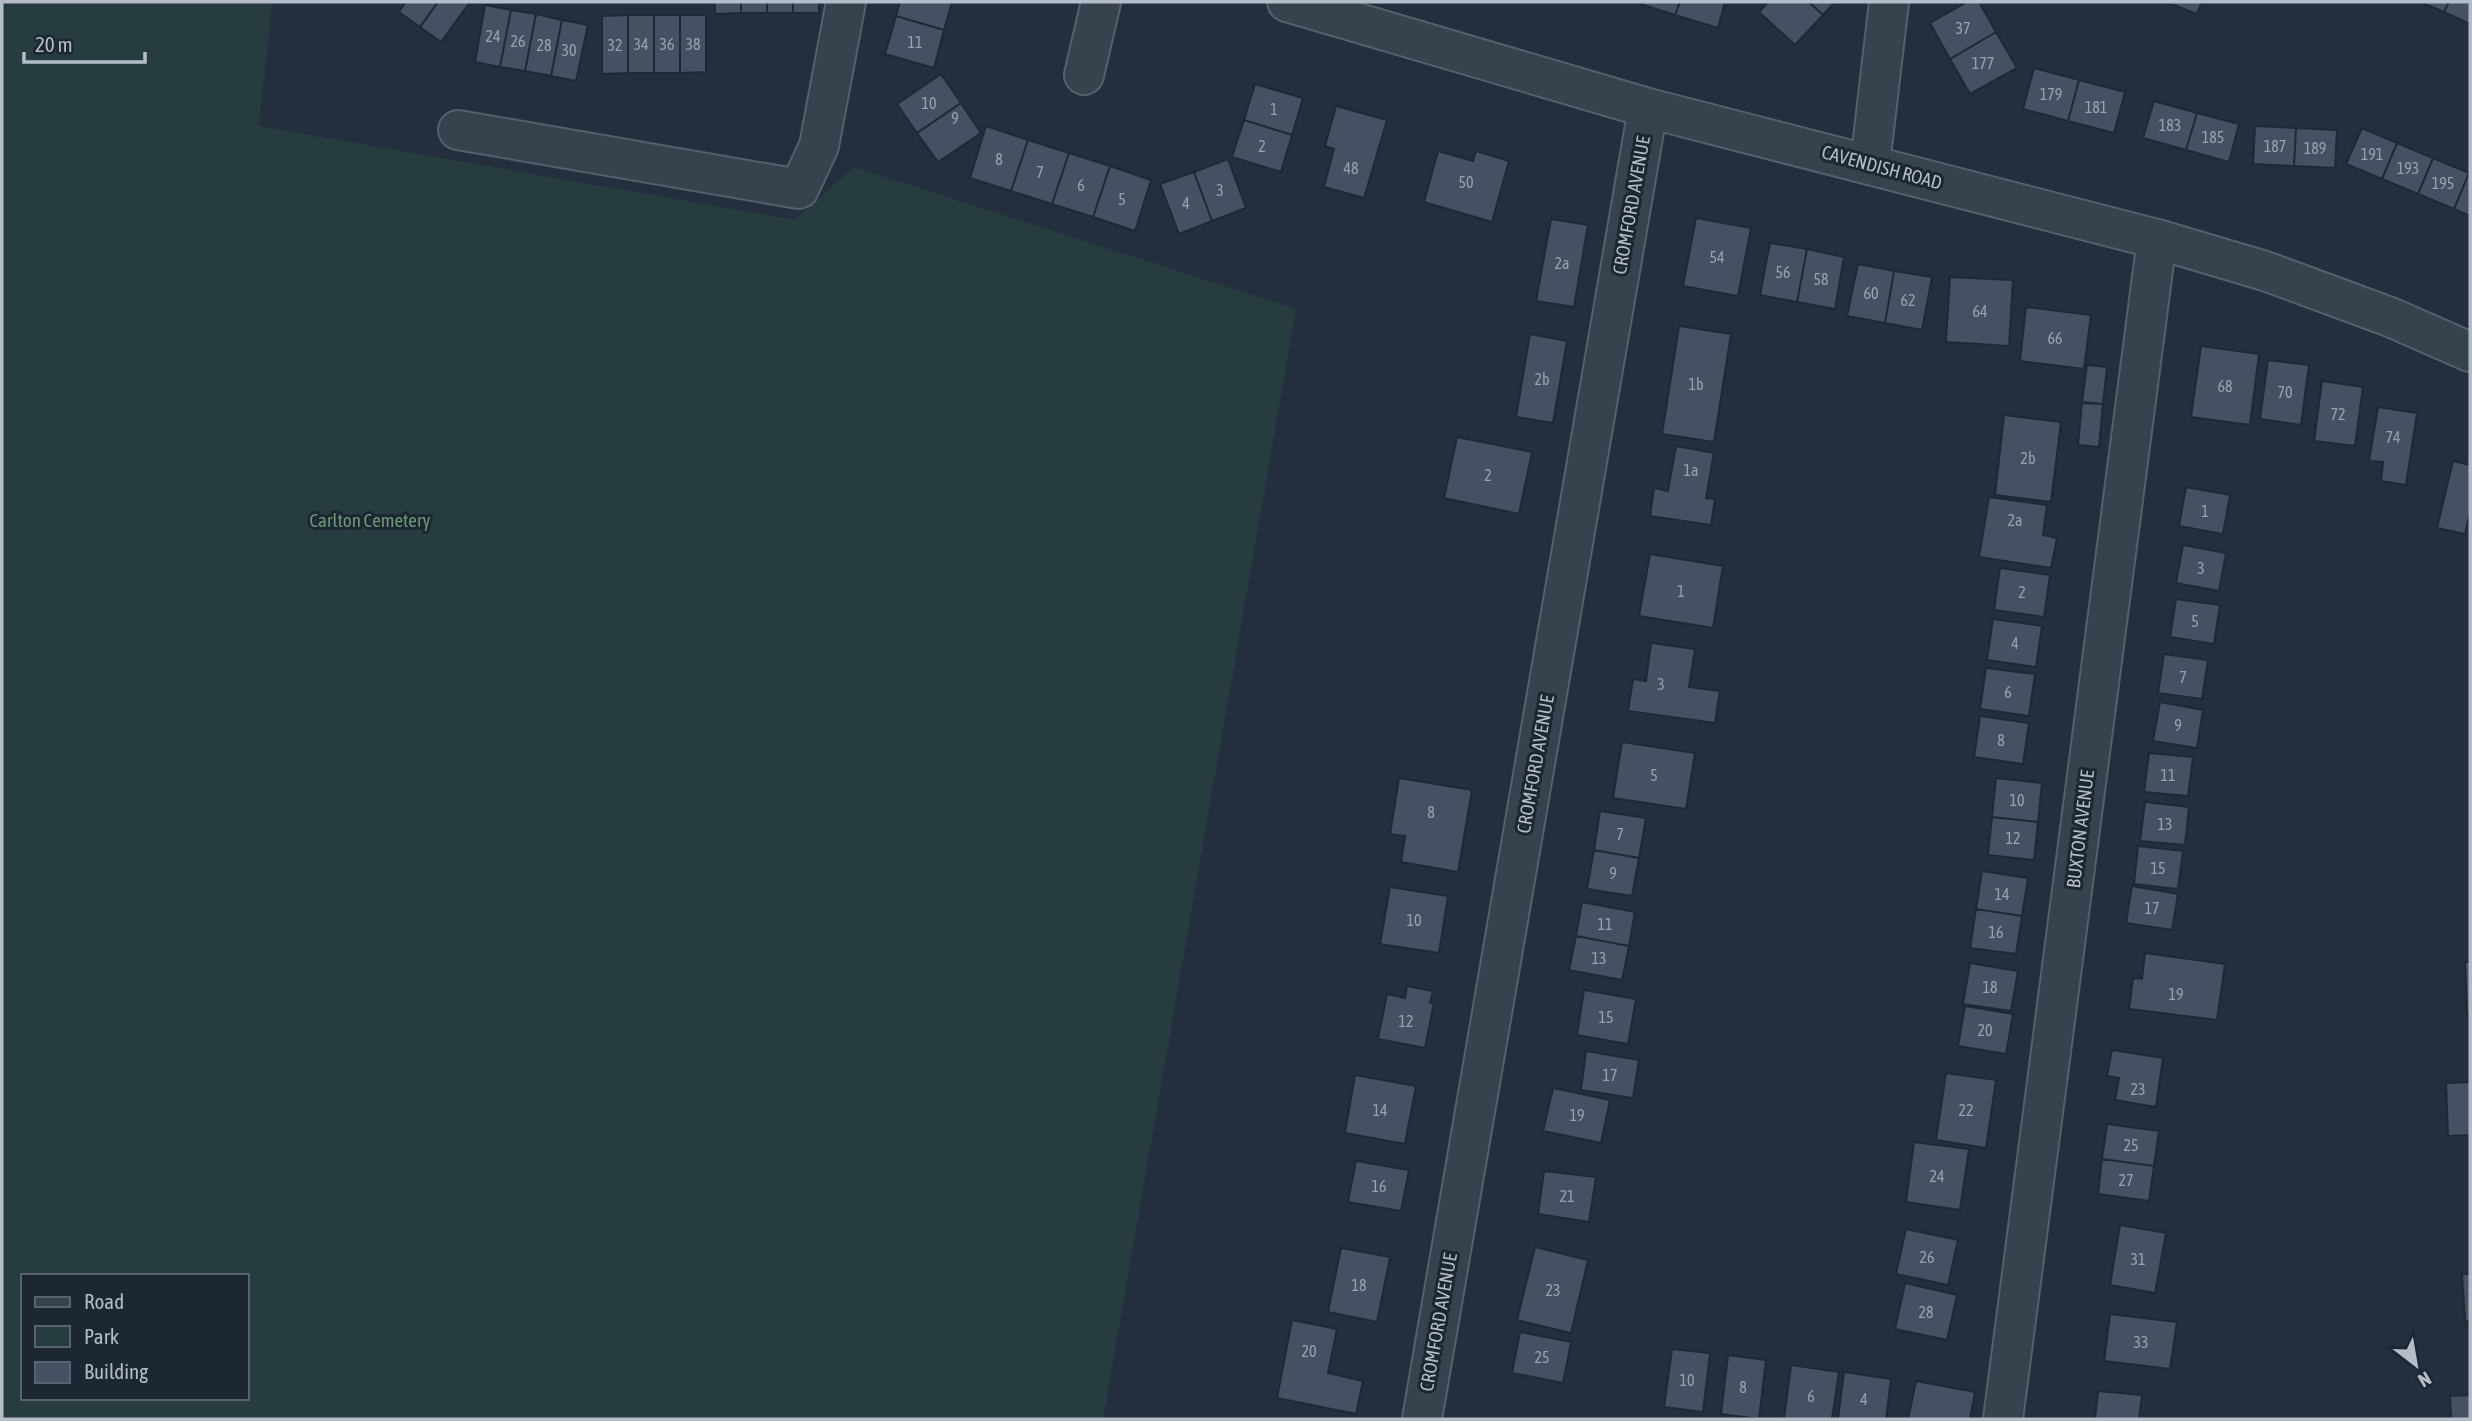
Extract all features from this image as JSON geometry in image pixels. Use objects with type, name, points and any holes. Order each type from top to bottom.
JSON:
[{"type":"street","points":[[458,130],[799,189],[820,146],[846,2]]},
{"type":"street","points":[[1087,76],[1101,2]]},
{"type":"street","points":[[1870,163],[1889,2]]},
{"type":"street","name":"CAVENDISH ROAD","points":[[1306,4],[1648,108],[2157,239],[2267,272],[2390,317],[2470,352]]},
{"type":"street","name":"CROMFORD AVENUE","points":[[1422,1419],[1648,108]]},
{"type":"street","name":"BUXTON AVENUE","points":[[2003,1419],[2157,239]]},
{"type":"green space","name":"Carlton Cemetery","points":[[2,2],[272,2],[259,126],[795,220],[854,167],[1296,309],[1103,1419],[2,1419]]},
{"type":"building","points":[[406,2],[438,2],[420,27],[399,12]]},
{"type":"building","points":[[438,2],[470,2],[441,42],[420,27]]},
{"type":"building","points":[[715,2],[741,2],[741,13],[715,14]]},
{"type":"building","points":[[741,2],[767,2],[767,13],[741,13]]},
{"type":"building","points":[[767,2],[793,2],[793,13],[767,13]]},
{"type":"building","points":[[793,2],[819,2],[819,13],[793,13]]},
{"type":"building","points":[[900,2],[952,2],[944,30],[896,16]]},
{"type":"building","points":[[1634,2],[1680,2],[1675,15]]},
{"type":"building","points":[[1680,2],[1725,2],[1718,28],[1675,15]]},
{"type":"building","points":[[1768,2],[1809,2],[1823,15],[1795,45],[1759,12]]},
{"type":"building","points":[[1809,2],[1835,2],[1823,15]]},
{"type":"building","points":[[1967,2],[1979,2],[1996,32],[1950,59],[1930,23]]},
{"type":"building","points":[[2166,2],[2202,2],[2197,14]]},
{"type":"building","points":[[2420,2],[2449,2],[2444,12]]},
{"type":"building","points":[[2449,2],[2470,2],[2470,24],[2444,12]]},
{"type":"building","points":[[485,5],[511,10],[500,67],[475,62]]},
{"type":"building","points":[[511,10],[536,14],[525,71],[500,67]]},
{"type":"building","points":[[536,14],[562,20],[551,76],[525,71]]},
{"type":"building","points":[[628,15],[628,73],[602,74],[602,16]]},
{"type":"building","points":[[628,15],[654,15],[654,73],[628,73]]},
{"type":"building","points":[[654,15],[680,15],[680,73],[654,73]]},
{"type":"building","points":[[680,15],[706,15],[706,72],[680,73]]},
{"type":"building","points":[[896,16],[944,30],[934,68],[885,54]]},
{"type":"building","points":[[562,20],[588,25],[576,81],[551,76]]},
{"type":"building","points":[[1996,32],[2017,68],[1970,94],[1950,59]]},
{"type":"building","points":[[2034,68],[2079,80],[2068,121],[2023,109]]},
{"type":"building","points":[[941,74],[961,103],[917,133],[897,104]]},
{"type":"building","points":[[2079,80],[2125,92],[2114,133],[2068,121]]},
{"type":"building","points":[[1255,84],[1303,98],[1292,135],[1244,120]]},
{"type":"building","points":[[2154,101],[2197,113],[2186,150],[2143,138]]},
{"type":"building","points":[[961,103],[981,133],[938,162],[917,133]]},
{"type":"building","points":[[1336,106],[1387,120],[1364,198],[1324,187],[1334,149],[1325,146]]},
{"type":"building","points":[[2197,113],[2239,124],[2229,162],[2186,150]]},
{"type":"building","points":[[1244,120],[1292,135],[1281,172],[1232,157]]},
{"type":"building","points":[[986,126],[1028,140],[1011,191],[970,178]]},
{"type":"building","points":[[2255,126],[2296,128],[2294,166],[2253,164]]},
{"type":"building","points":[[2296,128],[2337,130],[2335,168],[2294,166]]},
{"type":"building","points":[[2362,128],[2397,143],[2382,179],[2346,164]]},
{"type":"building","points":[[1028,140],[1069,153],[1052,204],[1011,191]]},
{"type":"building","points":[[2397,143],[2433,158],[2418,194],[2382,179]]},
{"type":"building","points":[[1438,151],[1473,161],[1476,151],[1509,161],[1492,222],[1424,202]]},
{"type":"building","points":[[1069,153],[1110,166],[1093,217],[1052,204]]},
{"type":"building","points":[[2433,158],[2469,173],[2454,209],[2418,194]]},
{"type":"building","points":[[1228,159],[1246,208],[1212,221],[1194,172]]},
{"type":"building","points":[[1110,166],[1151,180],[1135,231],[1093,217]]},
{"type":"building","points":[[1194,172],[1212,221],[1179,234],[1160,184]]},
{"type":"building","points":[[2470,173],[2470,216],[2454,209]]},
{"type":"building","points":[[1696,218],[1751,228],[1738,296],[1683,286]]},
{"type":"building","points":[[1551,219],[1588,225],[1574,307],[1536,301]]},
{"type":"building","points":[[1770,243],[1807,249],[1797,302],[1760,295]]},
{"type":"building","points":[[1807,249],[1844,257],[1835,309],[1797,302]]},
{"type":"building","points":[[1858,264],[1894,271],[1885,323],[1847,316]]},
{"type":"building","points":[[1894,271],[1932,277],[1922,330],[1885,323]]},
{"type":"building","points":[[1950,277],[2013,280],[2009,346],[1946,342]]},
{"type":"building","points":[[2026,307],[2091,315],[2084,369],[2020,361]]},
{"type":"building","points":[[1679,326],[1731,334],[1714,442],[1662,434]]},
{"type":"building","points":[[1530,334],[1567,341],[1553,423],[1516,417]]},
{"type":"building","points":[[2201,346],[2259,354],[2250,425],[2191,417]]},
{"type":"building","points":[[2268,360],[2309,365],[2301,425],[2260,419]]},
{"type":"building","points":[[2087,365],[2107,367],[2103,404],[2082,402]]},
{"type":"building","points":[[2322,381],[2363,387],[2355,446],[2314,441]]},
{"type":"building","points":[[2082,403],[2103,404],[2099,447],[2078,445]]},
{"type":"building","points":[[2378,407],[2417,413],[2406,485],[2381,481],[2383,462],[2369,461]]},
{"type":"building","points":[[2004,415],[2061,422],[2051,502],[1995,495]]},
{"type":"building","points":[[1457,437],[1532,452],[1519,514],[1444,498]]},
{"type":"building","points":[[1676,446],[1714,453],[1706,498],[1715,499],[1711,525],[1650,516],[1654,488],[1668,491]]},
{"type":"building","points":[[2453,461],[2470,465],[2470,512],[2465,534],[2437,528]]},
{"type":"building","points":[[2186,487],[2230,495],[2223,534],[2179,526]]},
{"type":"building","points":[[1989,497],[2047,505],[2043,535],[2057,538],[2051,568],[1979,557]]},
{"type":"building","points":[[2183,545],[2226,553],[2219,591],[2176,583]]},
{"type":"building","points":[[1650,554],[1723,566],[1713,628],[1639,616]]},
{"type":"building","points":[[2000,568],[2050,575],[2044,617],[1994,610]]},
{"type":"building","points":[[2176,599],[2220,605],[2214,644],[2170,637]]},
{"type":"building","points":[[1993,619],[2042,626],[2036,667],[1987,660]]},
{"type":"building","points":[[1651,643],[1695,649],[1689,687],[1720,691],[1715,723],[1628,711],[1633,679],[1646,681]]},
{"type":"building","points":[[2164,654],[2208,660],[2202,699],[2158,693]]},
{"type":"building","points":[[1986,668],[2035,674],[2029,716],[1980,709]]},
{"type":"building","points":[[2160,702],[2203,710],[2197,748],[2153,741]]},
{"type":"building","points":[[1980,716],[2029,723],[2023,764],[1974,757]]},
{"type":"building","points":[[1622,742],[1695,753],[1686,809],[1613,798]]},
{"type":"building","points":[[2149,753],[2193,757],[2188,796],[2144,792]]},
{"type":"building","points":[[1399,778],[1472,790],[1458,872],[1401,862],[1405,836],[1390,834]]},
{"type":"building","points":[[1996,778],[2042,783],[2038,822],[1992,817]]},
{"type":"building","points":[[2145,802],[2189,807],[2185,845],[2140,841]]},
{"type":"building","points":[[1600,811],[1646,818],[1639,858],[1594,850]]},
{"type":"building","points":[[1992,817],[2038,822],[2034,860],[1988,855]]},
{"type":"building","points":[[2138,846],[2183,851],[2178,889],[2134,884]]},
{"type":"building","points":[[1594,850],[1639,858],[1632,896],[1587,889]]},
{"type":"building","points":[[1982,871],[2028,878],[2022,916],[1976,909]]},
{"type":"building","points":[[2132,886],[2178,894],[2172,930],[2126,923]]},
{"type":"building","points":[[1390,887],[1448,896],[1439,953],[1380,944]]},
{"type":"building","points":[[1582,902],[1635,912],[1629,946],[1576,936]]},
{"type":"building","points":[[1976,909],[2022,916],[2016,954],[1970,948]]},
{"type":"building","points":[[1576,936],[1629,946],[1622,980],[1569,970]]},
{"type":"building","points":[[2145,953],[2225,964],[2217,1020],[2129,1009],[2133,978],[2142,979]]},
{"type":"building","points":[[2465,962],[2470,962],[2470,1013],[2467,1013]]},
{"type":"building","points":[[1970,963],[2018,971],[2011,1011],[1963,1004]]},
{"type":"building","points":[[1407,986],[1433,991],[1430,1003],[1434,1003],[1425,1048],[1378,1039],[1387,994],[1405,998]]},
{"type":"building","points":[[1584,990],[1636,999],[1628,1044],[1577,1035]]},
{"type":"building","points":[[1965,1006],[2013,1014],[2006,1054],[1958,1046]]},
{"type":"building","points":[[2112,1050],[2163,1058],[2156,1107],[2115,1100],[2119,1078],[2107,1076]]},
{"type":"building","points":[[1586,1051],[1639,1060],[1633,1098],[1581,1090]]},
{"type":"building","points":[[1946,1073],[1996,1080],[1986,1148],[1936,1140]]},
{"type":"building","points":[[1355,1075],[1416,1086],[1405,1144],[1345,1133]]},
{"type":"building","points":[[2470,1082],[2470,1135],[2448,1136],[2446,1083]]},
{"type":"building","points":[[1553,1088],[1610,1100],[1601,1143],[1543,1131]]},
{"type":"building","points":[[2107,1124],[2159,1131],[2154,1166],[2102,1159]]},
{"type":"building","points":[[1914,1142],[1969,1149],[1960,1210],[1906,1202]]},
{"type":"building","points":[[2102,1159],[2154,1166],[2149,1201],[2098,1194]]},
{"type":"building","points":[[1356,1161],[1409,1170],[1401,1211],[1348,1202]]},
{"type":"building","points":[[1544,1171],[1596,1177],[1589,1222],[1538,1214]]},
{"type":"building","points":[[2120,1225],[2166,1233],[2155,1293],[2110,1285]]},
{"type":"building","points":[[1906,1229],[1958,1240],[1948,1285],[1896,1274]]},
{"type":"building","points":[[1535,1247],[1588,1260],[1571,1333],[1517,1320]]},
{"type":"building","points":[[1341,1248],[1390,1257],[1377,1322],[1328,1312]]},
{"type":"building","points":[[2462,1274],[2470,1274],[2470,1321],[2465,1321]]},
{"type":"building","points":[[1905,1283],[1957,1295],[1947,1340],[1895,1329]]},
{"type":"building","points":[[2110,1314],[2177,1322],[2170,1369],[2104,1361]]},
{"type":"building","points":[[1292,1320],[1337,1329],[1328,1373],[1363,1381],[1356,1414],[1277,1398]]},
{"type":"building","points":[[1520,1332],[1571,1342],[1563,1383],[1512,1373]]},
{"type":"building","points":[[1672,1349],[1710,1353],[1703,1412],[1664,1407]]},
{"type":"building","points":[[1728,1355],[1766,1360],[1759,1419],[1721,1414]]},
{"type":"building","points":[[1791,1365],[1839,1372],[1832,1419],[1784,1419]]},
{"type":"building","points":[[1844,1372],[1891,1379],[1886,1419],[1838,1419]]},
{"type":"building","points":[[1916,1381],[1975,1392],[1970,1419],[1908,1419]]},
{"type":"building","points":[[2098,1391],[2142,1395],[2139,1419],[2095,1419]]},
{"type":"building","points":[[2470,1395],[2470,1419],[2451,1419],[2450,1396]]}]
